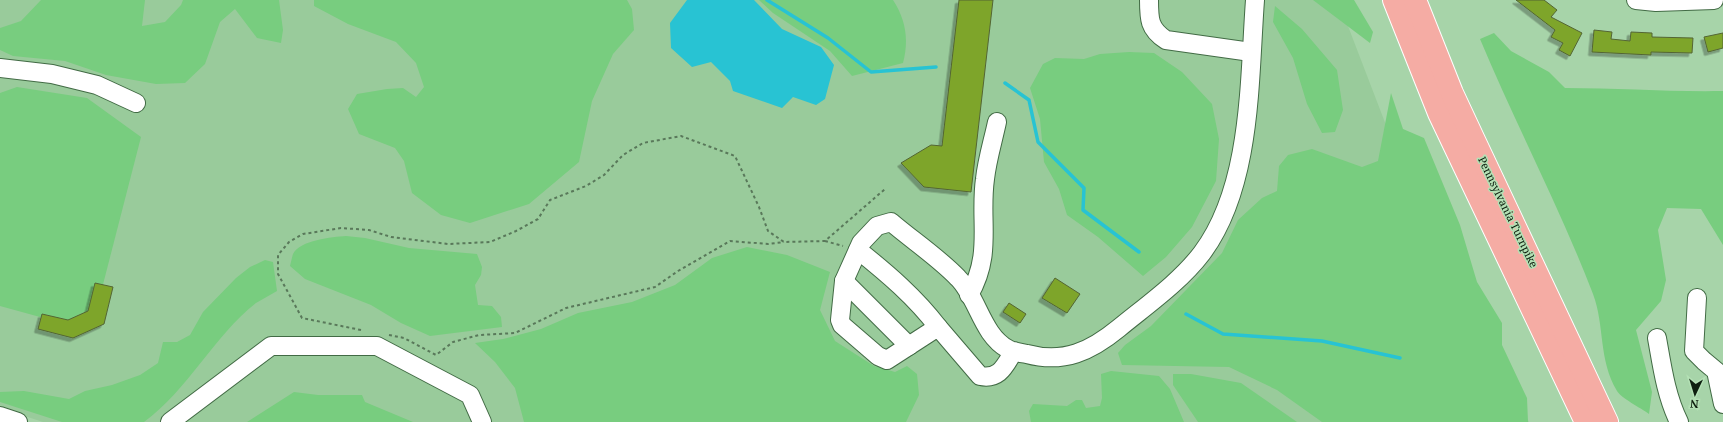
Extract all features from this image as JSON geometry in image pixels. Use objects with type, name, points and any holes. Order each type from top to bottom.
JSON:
[{"type":"highway","name":"Pennsylvania Turnpike","points":[[1394,0],[1440,113],[1586,422]]},
{"type":"highway","name":"Pennsylvania Turnpike","points":[[1415,0],[1467,125],[1607,422]]},
{"type":"street","points":[[1149,0],[1149,19],[1156,33],[1166,40],[1251,52]]},
{"type":"street","points":[[938,327],[887,360],[878,356],[842,325],[840,320],[844,281],[861,244],[877,226],[891,222],[959,279],[993,337],[1008,349],[1034,356],[1065,358],[1089,349],[1112,334],[1177,279],[1202,253],[1227,209],[1239,168],[1245,134],[1255,0]]},
{"type":"street","points":[[1636,0],[1656,2],[1714,0]]},
{"type":"street","points":[[0,68],[52,74],[97,85],[136,103]]},
{"type":"street","points":[[969,295],[977,281],[984,252],[985,179],[997,122]]},
{"type":"street","points":[[858,250],[903,286],[980,376],[987,378],[999,373],[1014,351]]},
{"type":"street","points":[[844,281],[909,346]]},
{"type":"street","points":[[1697,298],[1694,351],[1716,371],[1723,404]]},
{"type":"street","points":[[1657,338],[1664,379],[1674,412],[1679,422]]},
{"type":"street","points":[[170,422],[271,346],[377,346],[470,395],[482,422]]},
{"type":"street","points":[[0,416],[18,422]]},
{"type":"path","points":[[368,331],[302,318],[278,274],[278,255],[289,242],[303,234],[341,228],[369,230],[391,237],[448,244],[490,242],[516,231],[538,219],[550,200],[586,186],[604,174],[623,155],[643,143],[681,136],[735,156],[759,207],[768,231],[784,242]]},
{"type":"path","points":[[825,241],[885,189]]},
{"type":"path","points":[[383,334],[404,338],[436,355],[453,342],[480,335],[515,333],[566,308],[655,287],[678,271],[730,241],[768,244],[825,241],[858,250]]},
{"type":"shaded area","points":[[0,0],[1338,0],[1394,146],[1472,311],[1529,422],[43,422],[0,408]]},
{"type":"shaded area","points":[[41,0],[145,0],[142,26],[165,22],[181,5],[183,0],[279,0],[283,30],[281,43],[257,38],[235,9],[220,22],[205,64],[185,83],[156,84],[106,75],[65,61],[13,56],[0,50],[0,28],[21,21]]},
{"type":"shaded area","points":[[314,0],[627,0],[632,9],[634,30],[613,54],[592,101],[579,162],[529,204],[470,223],[441,215],[412,193],[404,161],[395,148],[359,134],[348,109],[357,94],[403,88],[416,97],[424,87],[416,63],[396,42],[348,24],[314,6]]},
{"type":"shaded area","points":[[759,0],[893,0],[901,15],[905,30],[906,46],[903,63],[852,76],[830,51],[773,13]]},
{"type":"shaded area","points":[[1313,0],[1354,0],[1373,32],[1370,43]]},
{"type":"shaded area","points":[[1275,6],[1302,29],[1337,70],[1343,110],[1335,132],[1322,133],[1307,104],[1293,58],[1273,22]]},
{"type":"shaded area","points":[[1494,33],[1511,51],[1549,72],[1565,88],[1723,91],[1723,245],[1701,209],[1667,208],[1658,230],[1666,280],[1661,301],[1636,330],[1652,392],[1649,414],[1619,394],[1611,379],[1604,355],[1597,306],[1593,294],[1552,198],[1480,39]]},
{"type":"shaded area","points":[[1129,52],[1154,53],[1182,72],[1212,104],[1219,139],[1216,181],[1192,227],[1166,257],[1143,276],[1098,237],[1067,215],[1059,189],[1044,162],[1040,119],[1030,88],[1043,64],[1055,58],[1084,59],[1100,54]]},
{"type":"shaded area","points":[[17,87],[87,98],[141,137],[91,331],[0,306],[0,93]]},
{"type":"shaded area","points":[[1391,93],[1403,129],[1424,138],[1460,225],[1477,282],[1502,323],[1502,345],[1527,398],[1528,422],[1322,422],[1277,390],[1229,367],[1122,365],[1118,353],[1125,345],[1151,326],[1222,253],[1238,220],[1262,198],[1277,191],[1279,166],[1288,155],[1312,149],[1362,167],[1378,161]]},
{"type":"shaded area","points":[[346,236],[365,238],[409,248],[477,254],[482,267],[481,275],[475,285],[478,305],[492,306],[501,317],[502,327],[430,336],[401,323],[371,305],[305,279],[290,266],[293,254],[302,245],[317,240]]},
{"type":"shaded area","points":[[747,247],[787,255],[830,272],[820,310],[835,341],[874,366],[895,372],[907,366],[917,374],[919,395],[906,422],[524,422],[515,388],[495,362],[475,343],[503,339],[541,329],[578,313],[632,302],[675,285],[712,258]]},
{"type":"shaded area","points":[[265,260],[273,262],[277,291],[256,303],[241,317],[213,347],[174,395],[144,422],[62,422],[0,402],[0,392],[24,391],[69,399],[85,391],[112,385],[140,375],[158,363],[163,342],[177,342],[190,335],[203,312],[236,278],[250,267]]},
{"type":"shaded area","points":[[1111,371],[1159,376],[1170,389],[1184,422],[1031,422],[1029,411],[1033,404],[1067,406],[1076,400],[1082,400],[1086,408],[1100,406],[1102,398],[1101,374]]},
{"type":"shaded area","points":[[1173,374],[1191,374],[1241,383],[1297,422],[1198,422],[1173,385]]},
{"type":"shaded area","points":[[294,392],[318,395],[362,395],[365,402],[413,422],[247,422]]},
{"type":"water","points":[[687,0],[754,0],[782,29],[821,47],[834,65],[825,99],[816,105],[793,97],[782,108],[733,91],[730,81],[711,62],[692,67],[671,48],[670,23]]},
{"type":"building","points":[[959,0],[993,0],[971,192],[924,187],[901,163],[931,145],[942,146]]},
{"type":"building","points":[[1516,0],[1544,0],[1557,10],[1551,17],[1582,33],[1570,56],[1559,50],[1563,43],[1551,37],[1555,30]]},
{"type":"building","points":[[1594,30],[1612,32],[1611,39],[1630,41],[1631,32],[1652,33],[1652,37],[1693,38],[1692,53],[1651,52],[1651,55],[1592,52]]},
{"type":"building","points":[[1723,33],[1723,48],[1708,52],[1704,37]]},
{"type":"building","points":[[1055,278],[1080,294],[1067,313],[1042,298]]},
{"type":"building","points":[[95,283],[113,287],[104,324],[73,338],[38,329],[42,314],[68,320],[88,311]]},
{"type":"building","points":[[1009,303],[1026,314],[1020,323],[1003,312]]},
{"type":"waterway","points":[[767,0],[828,38],[871,72],[936,67]]},
{"type":"waterway","points":[[1005,83],[1029,100],[1038,142],[1084,188],[1083,210],[1139,252]]},
{"type":"waterway","points":[[1186,314],[1223,334],[1322,341],[1400,358]]}]
